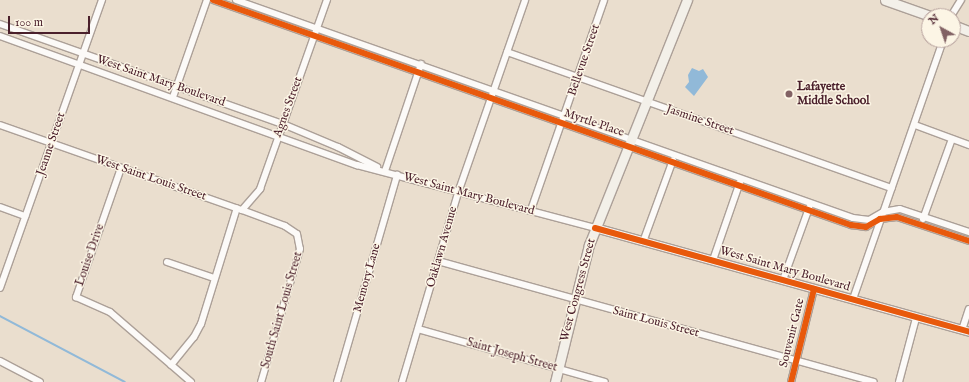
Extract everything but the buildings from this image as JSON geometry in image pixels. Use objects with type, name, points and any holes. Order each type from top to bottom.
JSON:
[{"type":"main road","name":"West Congress Street","points":[[555,382],[575,299],[595,228],[632,144],[688,0]]},
{"type":"main road","points":[[886,0],[921,13]]},
{"type":"street","name":"Jeanne Street","points":[[0,288],[102,0]]},
{"type":"street","points":[[173,97],[207,0]]},
{"type":"street","name":"Myrtle Place","points":[[213,0],[562,123],[632,144],[674,154],[858,219],[874,219],[883,212],[900,210],[924,216],[969,232]]},
{"type":"street","name":"Myrtle Place","points":[[236,0],[316,29],[421,64],[564,116],[672,162],[856,227],[871,226],[880,220],[897,217],[922,224],[969,241]]},
{"type":"street","name":"Agnes Street","points":[[171,365],[196,333],[214,278],[240,209],[256,197],[260,189],[327,0]]},
{"type":"street","name":"Oaklawn Avenue","points":[[402,382],[459,190],[525,0]]},
{"type":"street","name":"Bellevue Street","points":[[531,210],[604,0]]},
{"type":"street","name":"West Saint Mary Boulevard","points":[[0,24],[282,124],[338,147],[385,171]]},
{"type":"street","name":"West Saint Mary Boulevard","points":[[0,36],[279,135],[357,165],[459,190],[965,331]]},
{"type":"street","points":[[853,299],[940,48]]},
{"type":"street","name":"Jasmine Street","points":[[507,52],[892,188]]},
{"type":"street","points":[[385,171],[421,64]]},
{"type":"street","name":"West Saint Louis Street","points":[[0,125],[240,209],[285,226],[300,237]]},
{"type":"street","points":[[914,125],[969,145]]},
{"type":"street","points":[[922,224],[952,139]]},
{"type":"street","points":[[643,242],[674,154]]},
{"type":"street","name":"Louise Drive","points":[[121,168],[76,297],[110,312],[191,382]]},
{"type":"street","name":"Memory Lane","points":[[337,382],[397,175]]},
{"type":"street","points":[[713,260],[742,178]]},
{"type":"street","points":[[783,280],[811,202]]},
{"type":"street","points":[[0,207],[25,216]]},
{"type":"street","name":"South Saint Louis Street","points":[[261,382],[300,249],[300,237]]},
{"type":"street","name":"Saint Louis Street","points":[[438,261],[874,382]]},
{"type":"street","points":[[167,262],[214,278]]},
{"type":"street","name":"Souvenir Gate","points":[[791,382],[814,289]]},
{"type":"street","points":[[965,331],[969,308]]},
{"type":"street","points":[[899,382],[916,318]]},
{"type":"street","name":"Saint Joseph Street","points":[[418,329],[605,382]]},
{"type":"street","points":[[0,361],[40,382]]},
{"type":"water","points":[[692,68],[699,71],[703,69],[708,77],[694,96],[685,87],[689,82],[688,75]]},
{"type":"waterway","points":[[0,316],[125,382]]},
{"type":"cycle path","points":[[213,0],[851,225],[866,227],[880,219],[897,217],[969,241]]},
{"type":"cycle path","points":[[595,228],[969,332]]},
{"type":"cycle path","points":[[791,382],[814,289]]},
{"type":"place","name":"Lafayette Middle School","points":[[789,94]]}]
